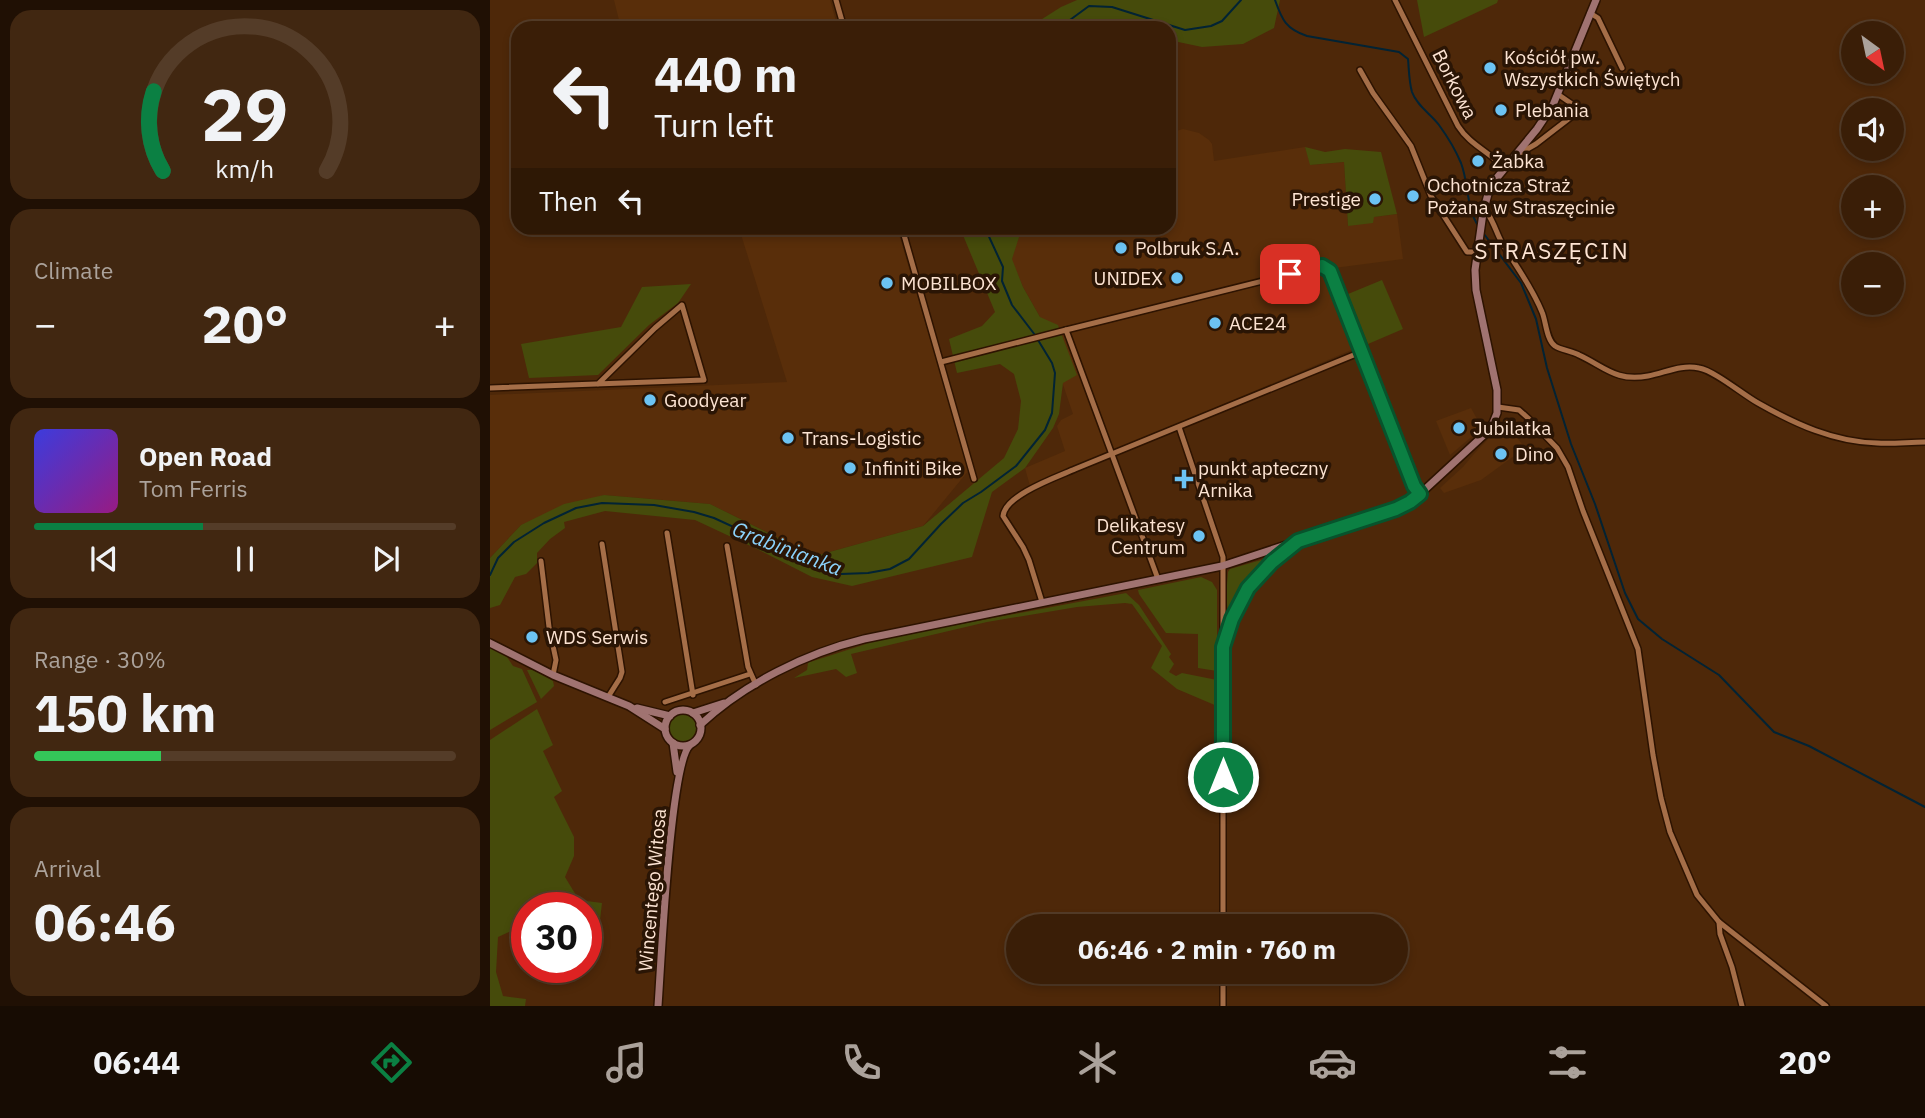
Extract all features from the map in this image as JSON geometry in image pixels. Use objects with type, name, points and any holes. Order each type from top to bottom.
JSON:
[{"type":"street","points":[[836,0],[843,21]]},
{"type":"street","name":"Borkowa","points":[[1395,0],[1462,133],[1504,168]]},
{"type":"street","points":[[490,643],[552,675],[629,706],[665,729],[669,740],[682,746],[690,744],[699,736],[701,725],[727,702],[808,657],[845,644],[1222,566],[1396,509],[1410,502],[1493,424],[1498,407],[1496,383],[1476,290],[1477,251],[1482,216],[1490,190],[1504,168],[1544,120],[1559,95],[1596,0]]},
{"type":"street","points":[[1590,13],[1598,18],[1622,68]]},
{"type":"street","points":[[1360,70],[1411,146],[1434,202],[1467,252],[1477,251]]},
{"type":"street","points":[[1514,156],[1536,144],[1571,117],[1574,112],[1572,104],[1559,95]]},
{"type":"street","points":[[1482,216],[1488,214],[1501,242],[1534,293],[1549,337],[1556,347],[1567,349],[1622,377],[1647,377],[1685,366],[1701,368],[1783,417],[1818,433],[1876,443],[1925,442]]},
{"type":"street","points":[[904,235],[974,479]]},
{"type":"street","points":[[941,362],[1322,266],[1330,271],[1414,486],[1420,494]]},
{"type":"street","points":[[490,388],[598,384],[704,380],[682,305],[654,328],[598,384]]},
{"type":"street","points":[[1066,330],[1158,579]]},
{"type":"street","points":[[1042,602],[1029,560],[1005,521],[1003,511],[1014,500],[1033,487],[1362,352]]},
{"type":"street","points":[[1498,407],[1518,410],[1528,418],[1557,448],[1568,467],[1578,499],[1638,649],[1661,799],[1670,832],[1698,895],[1719,922],[1826,1006]]},
{"type":"street","points":[[1179,426],[1223,557],[1223,914]]},
{"type":"street","points":[[667,533],[692,695]]},
{"type":"street","points":[[1223,647],[1232,619],[1248,588],[1272,562],[1298,541]]},
{"type":"street","points":[[602,544],[622,671],[621,678],[608,697]]},
{"type":"street","points":[[727,546],[750,674],[756,685]]},
{"type":"street","points":[[541,561],[556,660],[552,675]]},
{"type":"street","points":[[665,702],[750,674]]},
{"type":"street","points":[[665,729],[670,716],[681,710],[693,713],[727,702]]},
{"type":"street","points":[[629,706],[670,716]]},
{"type":"street","points":[[693,713],[701,725]]},
{"type":"street","name":"Wincentego Witosa","points":[[673,743],[678,776]]},
{"type":"street","name":"Wincentego Witosa","points":[[657,1006],[678,776],[690,744]]},
{"type":"street","points":[[1719,922],[1742,1006]]},
{"type":"street","points":[[1223,984],[1223,1006]]},
{"type":"shaded area","points":[[614,0],[830,0],[836,21],[619,21]]},
{"type":"shaded area","points":[[1183,129],[1199,133],[1209,140],[1214,161],[1305,147],[1311,165],[1344,162],[1348,226],[1374,217],[1397,214],[1403,259],[1334,268],[1328,275],[1356,348],[1030,486],[1025,468],[1065,451],[1057,426],[1061,420],[1073,414],[1040,317],[1011,259],[1020,235],[1176,235],[1176,131]]},
{"type":"shaded area","points":[[741,235],[899,235],[969,470],[923,526],[815,556],[710,504],[604,495],[521,525],[490,558],[490,395],[787,382]]},
{"type":"shaded area","points":[[1471,408],[1482,428],[1450,455],[1436,421]]},
{"type":"shaded area","points":[[1505,422],[1525,448],[1481,480],[1444,493],[1440,488]]},
{"type":"green space","points":[[1077,0],[1280,0],[1274,28],[1243,44],[1202,47],[1176,41],[1176,21],[1039,21]]},
{"type":"green space","points":[[1417,0],[1498,0],[1497,3],[1424,37]]},
{"type":"green space","points":[[1305,147],[1325,152],[1345,149],[1381,152],[1397,214],[1374,217],[1373,223],[1348,226],[1344,162],[1310,165]]},
{"type":"green space","points":[[963,235],[1020,235],[1012,259],[1023,287],[1040,317],[1058,325],[1077,375],[1063,383],[1059,414],[1053,428],[1025,468],[992,492],[972,557],[852,586],[812,577],[695,520],[605,511],[564,522],[565,528],[537,553],[537,563],[526,574],[515,577],[500,605],[490,608],[490,558],[521,525],[564,504],[604,495],[710,504],[815,556],[923,526],[1004,458],[1018,429],[1021,401],[1014,374],[1000,364],[957,373],[949,339],[982,326],[995,312]]},
{"type":"green space","points":[[1382,280],[1403,329],[1368,344],[1348,294]]},
{"type":"green space","points":[[691,284],[678,303],[649,325],[598,375],[529,378],[521,344],[621,327],[642,287]]},
{"type":"green space","points":[[1261,560],[1262,565],[1242,589],[1228,612],[1228,572],[1230,569]]},
{"type":"green space","points":[[1201,577],[1212,582],[1217,590],[1217,671],[1198,668],[1198,634],[1166,633],[1138,590]]},
{"type":"green space","points":[[1126,593],[1139,605],[1171,654],[1169,657],[1174,664],[1169,672],[1176,676],[1182,673],[1217,680],[1217,706],[1177,689],[1151,668],[1162,646],[1132,604],[1125,603],[1077,607],[987,622],[851,654],[857,673],[846,677],[836,669],[794,678],[807,670],[808,663],[866,642]]},
{"type":"green space","points":[[490,648],[507,657],[513,666],[522,669],[537,702],[490,730]]},
{"type":"green space","points":[[527,670],[534,670],[553,681],[554,686],[541,699]]},
{"type":"green space","points":[[537,709],[553,745],[543,751],[562,791],[554,797],[574,837],[574,856],[565,877],[574,892],[511,892],[511,931],[498,937],[496,972],[503,996],[526,999],[525,1006],[490,1006],[490,740]]},
{"type":"green space","points":[[682,714],[692,718],[696,728],[692,738],[682,742],[672,738],[668,728],[672,718]]},
{"type":"waterway","name":"Grabinianka","points":[[1176,27],[1185,30],[1211,26],[1222,21],[1241,0]]},
{"type":"waterway","points":[[1275,0],[1286,23],[1300,33],[1399,52],[1408,59],[1412,92],[1417,102],[1439,125],[1457,154],[1464,171],[1471,211],[1478,226]]},
{"type":"waterway","name":"Grabinianka","points":[[1069,21],[1089,6],[1112,7],[1156,21]]},
{"type":"waterway","points":[[1484,234],[1521,283],[1536,319],[1547,368],[1571,444],[1595,504],[1625,593],[1638,619],[1662,639],[1719,675],[1774,732],[1809,746],[1925,807]]},
{"type":"waterway","name":"Grabinianka","points":[[988,235],[1003,267],[1002,281],[1012,305],[1035,335]]},
{"type":"waterway","name":"Grabinianka","points":[[490,575],[498,558],[514,542],[544,523],[576,508],[602,503],[654,505],[694,512],[714,518],[841,574],[890,569],[909,559],[963,503],[1016,466],[1045,430],[1052,413],[1055,373],[1038,340]]},
{"type":"place","name":"Kościół pw. Wszystkich Świętych","points":[[1490,68]]},
{"type":"place","name":"Plebania","points":[[1501,110]]},
{"type":"place","name":"Żabka","points":[[1478,161]]},
{"type":"place","name":"Ochotnicza Straż Pożana w Straszęcinie","points":[[1413,196]]},
{"type":"place","name":"Prestige","points":[[1375,199]]},
{"type":"place","name":"Polbruk S.A.","points":[[1121,248]]},
{"type":"place","name":"UNIDEX","points":[[1177,278]]},
{"type":"place","name":"MOBILBOX","points":[[887,283]]},
{"type":"place","name":"ACE24","points":[[1215,323]]},
{"type":"place","name":"Goodyear","points":[[650,400]]},
{"type":"place","name":"Jubilatka","points":[[1459,428]]},
{"type":"place","name":"Trans-Logistic","points":[[788,438]]},
{"type":"place","name":"Dino","points":[[1501,454]]},
{"type":"place","name":"Infiniti Bike","points":[[850,468]]},
{"type":"place","name":"punkt apteczny Arnika","points":[[1184,479]]},
{"type":"place","name":"Delikatesy Centrum","points":[[1199,536]]},
{"type":"place","name":"WDS Serwis","points":[[532,637]]},
{"type":"district","name":"STRASZĘCIN","points":[[1552,251]]},
{"type":"route","points":[[1223,777],[1223,647],[1232,619],[1248,588],[1272,562],[1298,541],[1396,509],[1420,494],[1414,486],[1330,271],[1322,266],[1290,274]]}]
